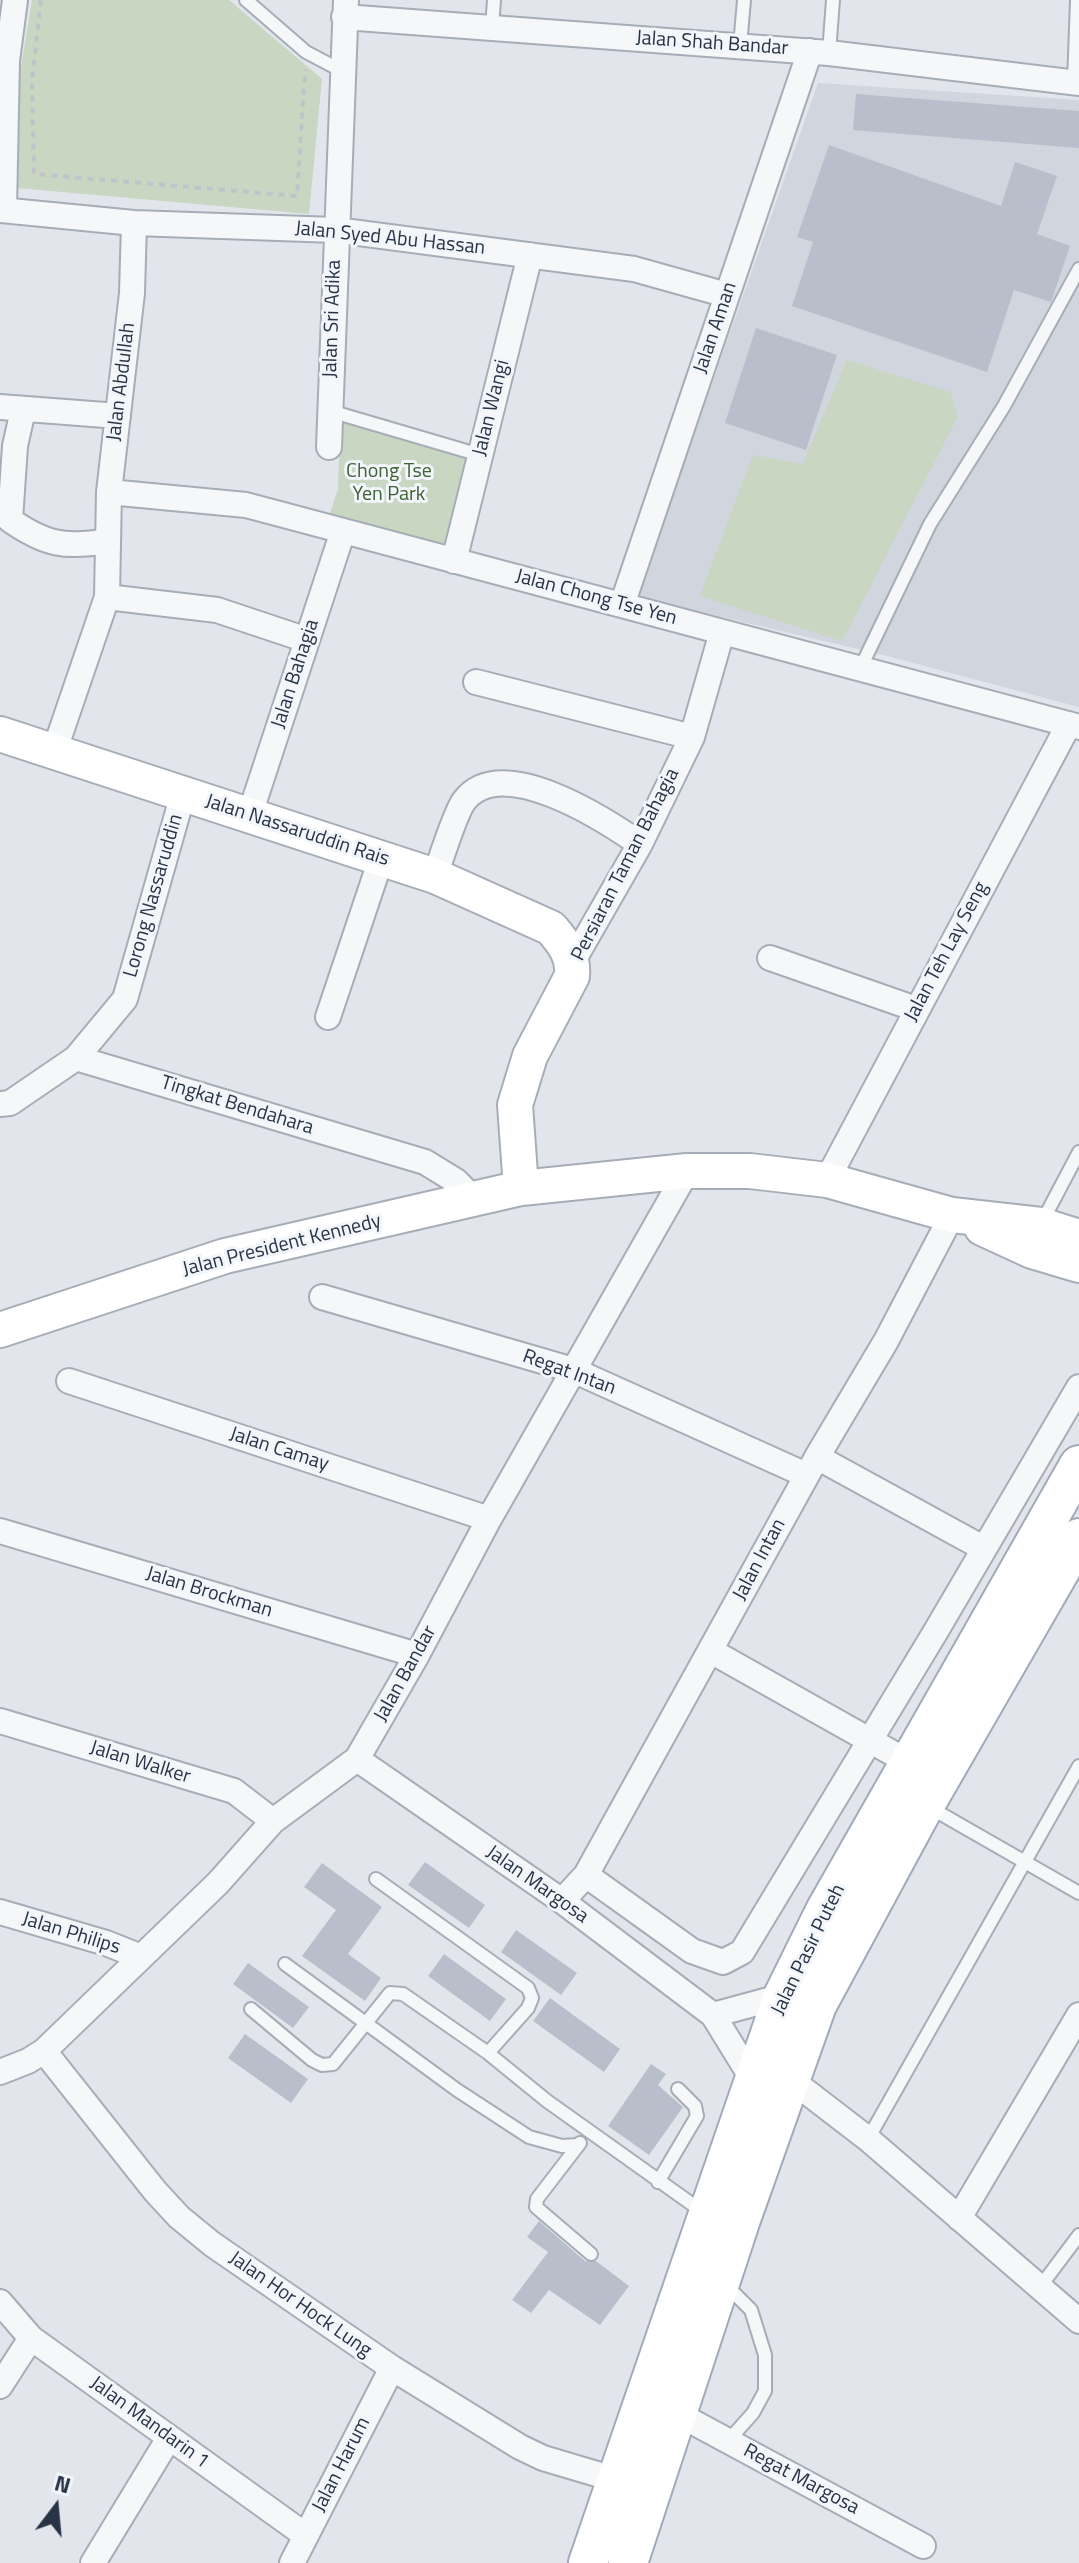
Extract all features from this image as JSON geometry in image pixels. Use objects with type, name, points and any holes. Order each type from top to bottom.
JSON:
[{"type":"main road","name":"Jalan Nassaruddin Rais","points":[[0,734],[435,876],[551,928],[563,941],[573,961]]},
{"type":"main road","name":"Persiaran Taman Bahagia","points":[[521,1188],[515,1105],[530,1056],[572,976],[573,961]]},
{"type":"main road","name":"Jalan President Kennedy","points":[[0,1330],[225,1256],[521,1188],[687,1171],[750,1171],[827,1180],[952,1215]]},
{"type":"main road","points":[[952,1215],[1041,1225],[1079,1237]]},
{"type":"main road","points":[[952,1215],[1032,1251],[1079,1265]]},
{"type":"main road","name":"Jalan Pasir Puteh","points":[[588,2563],[617,2480],[724,2219],[771,2079],[783,1996],[825,1911],[1079,1465]]},
{"type":"main road","name":"Jalan Pasir Puteh","points":[[771,2079],[817,2005],[925,1805],[1071,1559]]},
{"type":"main road","name":"Jalan Pasir Puteh","points":[[628,2563],[721,2280],[724,2219]]},
{"type":"street","points":[[2,210],[7,61],[15,0]]},
{"type":"street","name":"Jalan Shah Bandar","points":[[345,8],[399,10],[492,28],[820,52],[1076,83]]},
{"type":"street","name":"Jalan Sri Adika","points":[[329,447],[345,8]]},
{"type":"street","name":"Jalan Aman","points":[[622,605],[727,295],[820,52]]},
{"type":"street","name":"Jalan Syed Abu Hassan","points":[[2,210],[134,223],[336,230],[634,269],[727,295]]},
{"type":"street","name":"Jalan Abdullah","points":[[54,752],[107,597],[109,492],[132,293],[134,223]]},
{"type":"street","name":"Jalan Wangi","points":[[454,561],[530,255]]},
{"type":"street","points":[[108,541],[79,546],[57,545],[34,537],[10,520],[15,446],[12,408],[118,416]]},
{"type":"street","name":"Jalan Chong Tse Yen","points":[[109,492],[246,505],[1074,726]]},
{"type":"street","name":"Jalan Bahagia","points":[[249,817],[343,531]]},
{"type":"street","points":[[107,597],[217,610],[307,640]]},
{"type":"street","name":"Persiaran Taman Bahagia","points":[[573,961],[640,844],[692,737],[722,632]]},
{"type":"street","points":[[476,682],[692,737]]},
{"type":"street","name":"Jalan Teh Lay Seng","points":[[827,1180],[916,1009],[1074,726]]},
{"type":"street","points":[[435,876],[464,801],[486,784],[527,786],[596,814],[640,844]]},
{"type":"street","name":"Lorong Nassaruddin","points":[[76,1058],[125,999],[183,794]]},
{"type":"street","points":[[328,1017],[381,859]]},
{"type":"street","points":[[770,958],[916,1009]]},
{"type":"street","points":[[0,1104],[10,1103],[76,1058]]},
{"type":"street","name":"Tingkat Bendahara","points":[[76,1058],[425,1162],[443,1172],[474,1199]]},
{"type":"street","name":"Jalan Bandar","points":[[0,2072],[44,2051],[218,1883],[273,1821],[357,1759],[687,1171]]},
{"type":"street","name":"Jalan Intan","points":[[562,1901],[586,1875],[812,1466],[886,1341],[952,1215]]},
{"type":"street","name":"Regat Intan","points":[[322,1297],[573,1370],[812,1466],[983,1548]]},
{"type":"street","name":"Jalan Camay","points":[[69,1381],[489,1519]]},
{"type":"street","points":[[586,1875],[692,1951],[723,1962],[742,1952],[1079,1387]]},
{"type":"street","name":"Jalan Brockman","points":[[0,1531],[417,1655]]},
{"type":"street","points":[[711,1651],[910,1763]]},
{"type":"street","name":"Jalan Walker","points":[[0,1721],[234,1791],[273,1821]]},
{"type":"street","name":"Jalan Margosa","points":[[357,1759],[562,1901],[713,2015]]},
{"type":"street","name":"Jalan Philips","points":[[0,1912],[106,1943],[141,1957]]},
{"type":"street","points":[[783,1996],[713,2015],[771,2079],[868,2139],[1079,2321]]},
{"type":"street","points":[[959,2218],[1079,2015]]},
{"type":"street","name":"Jalan Hor Hock Lung","points":[[44,2051],[155,2191],[179,2217],[212,2244],[392,2368],[520,2447],[543,2458],[617,2480]]},
{"type":"street","name":"Jalan Mandarin 1","points":[[0,2302],[31,2338],[305,2535]]},
{"type":"street","points":[[0,2386],[31,2338]]},
{"type":"street","name":"Jalan Harum","points":[[292,2563],[392,2368]]},
{"type":"street","name":"Regat Margosa","points":[[678,2414],[923,2546]]},
{"type":"street","points":[[93,2563],[169,2438]]},
{"type":"lane","points":[[246,0],[306,52],[342,71]]},
{"type":"lane","points":[[492,28],[494,0]]},
{"type":"lane","points":[[740,46],[744,0]]},
{"type":"lane","name":"Jalan Aman","points":[[820,52],[833,0]]},
{"type":"lane","points":[[1076,83],[1077,0]]},
{"type":"lane","points":[[860,669],[930,524],[1004,406],[1079,269]]},
{"type":"lane","points":[[330,411],[480,455]]},
{"type":"lane","points":[[1041,1225],[1079,1152]]},
{"type":"lane","points":[[868,2139],[1079,1766]]},
{"type":"lane","points":[[925,1805],[1079,1893]]},
{"type":"lane","points":[[376,1879],[528,1988],[532,1998],[528,2008],[488,2053]]},
{"type":"lane","points":[[285,1964],[457,2090],[529,2137],[562,2146],[578,2145]]},
{"type":"lane","points":[[251,2009],[312,2060],[322,2065],[333,2064],[390,1993],[403,1994],[488,2053],[658,2182],[724,2219]]},
{"type":"lane","points":[[658,2182],[697,2116],[695,2106],[678,2089]]},
{"type":"lane","points":[[589,2131],[537,2199],[536,2207],[591,2254]]},
{"type":"lane","points":[[1040,2287],[1079,2235]]},
{"type":"lane","points":[[721,2280],[751,2310],[765,2355],[765,2391],[753,2413],[728,2441]]},
{"type":"path","points":[[41,0],[32,81],[34,174],[297,196],[306,52]]},
{"type":"shaded area","points":[[818,83],[1079,100],[1079,707],[887,656],[637,597]]},
{"type":"green space","points":[[32,0],[229,0],[322,79],[309,214],[17,188],[20,73]]},
{"type":"green space","points":[[847,360],[950,392],[958,416],[842,641],[700,596],[753,455],[803,464]]},
{"type":"green space","name":"Chong Tse Yen Park","points":[[340,422],[468,458],[446,548],[329,516],[338,489]]},
{"type":"building","points":[[856,94],[1079,111],[1079,148],[853,130]]},
{"type":"building","points":[[829,145],[1001,206],[1015,162],[1057,176],[1037,234],[1070,246],[1051,302],[1014,290],[987,372],[792,306],[813,242],[797,237]]},
{"type":"building","points":[[756,328],[837,355],[806,450],[725,423]]},
{"type":"building","points":[[425,1862],[485,1905],[469,1928],[408,1885]]},
{"type":"building","points":[[322,1863],[382,1907],[348,1954],[381,1978],[365,2001],[302,1956],[336,1910],[304,1887]]},
{"type":"building","points":[[516,1930],[577,1973],[561,1995],[501,1952]]},
{"type":"building","points":[[444,1954],[506,1999],[490,2021],[428,1976]]},
{"type":"building","points":[[248,1963],[309,2007],[293,2028],[233,1984]]},
{"type":"building","points":[[550,1998],[620,2049],[604,2072],[533,2021]]},
{"type":"building","points":[[245,2034],[308,2079],[291,2103],[228,2058]]},
{"type":"building","points":[[651,2064],[666,2074],[658,2085],[683,2107],[649,2155],[608,2126]]},
{"type":"building","points":[[539,2221],[585,2261],[596,2261],[629,2286],[600,2325],[549,2290],[531,2313],[512,2300],[548,2252],[527,2237]]}]
